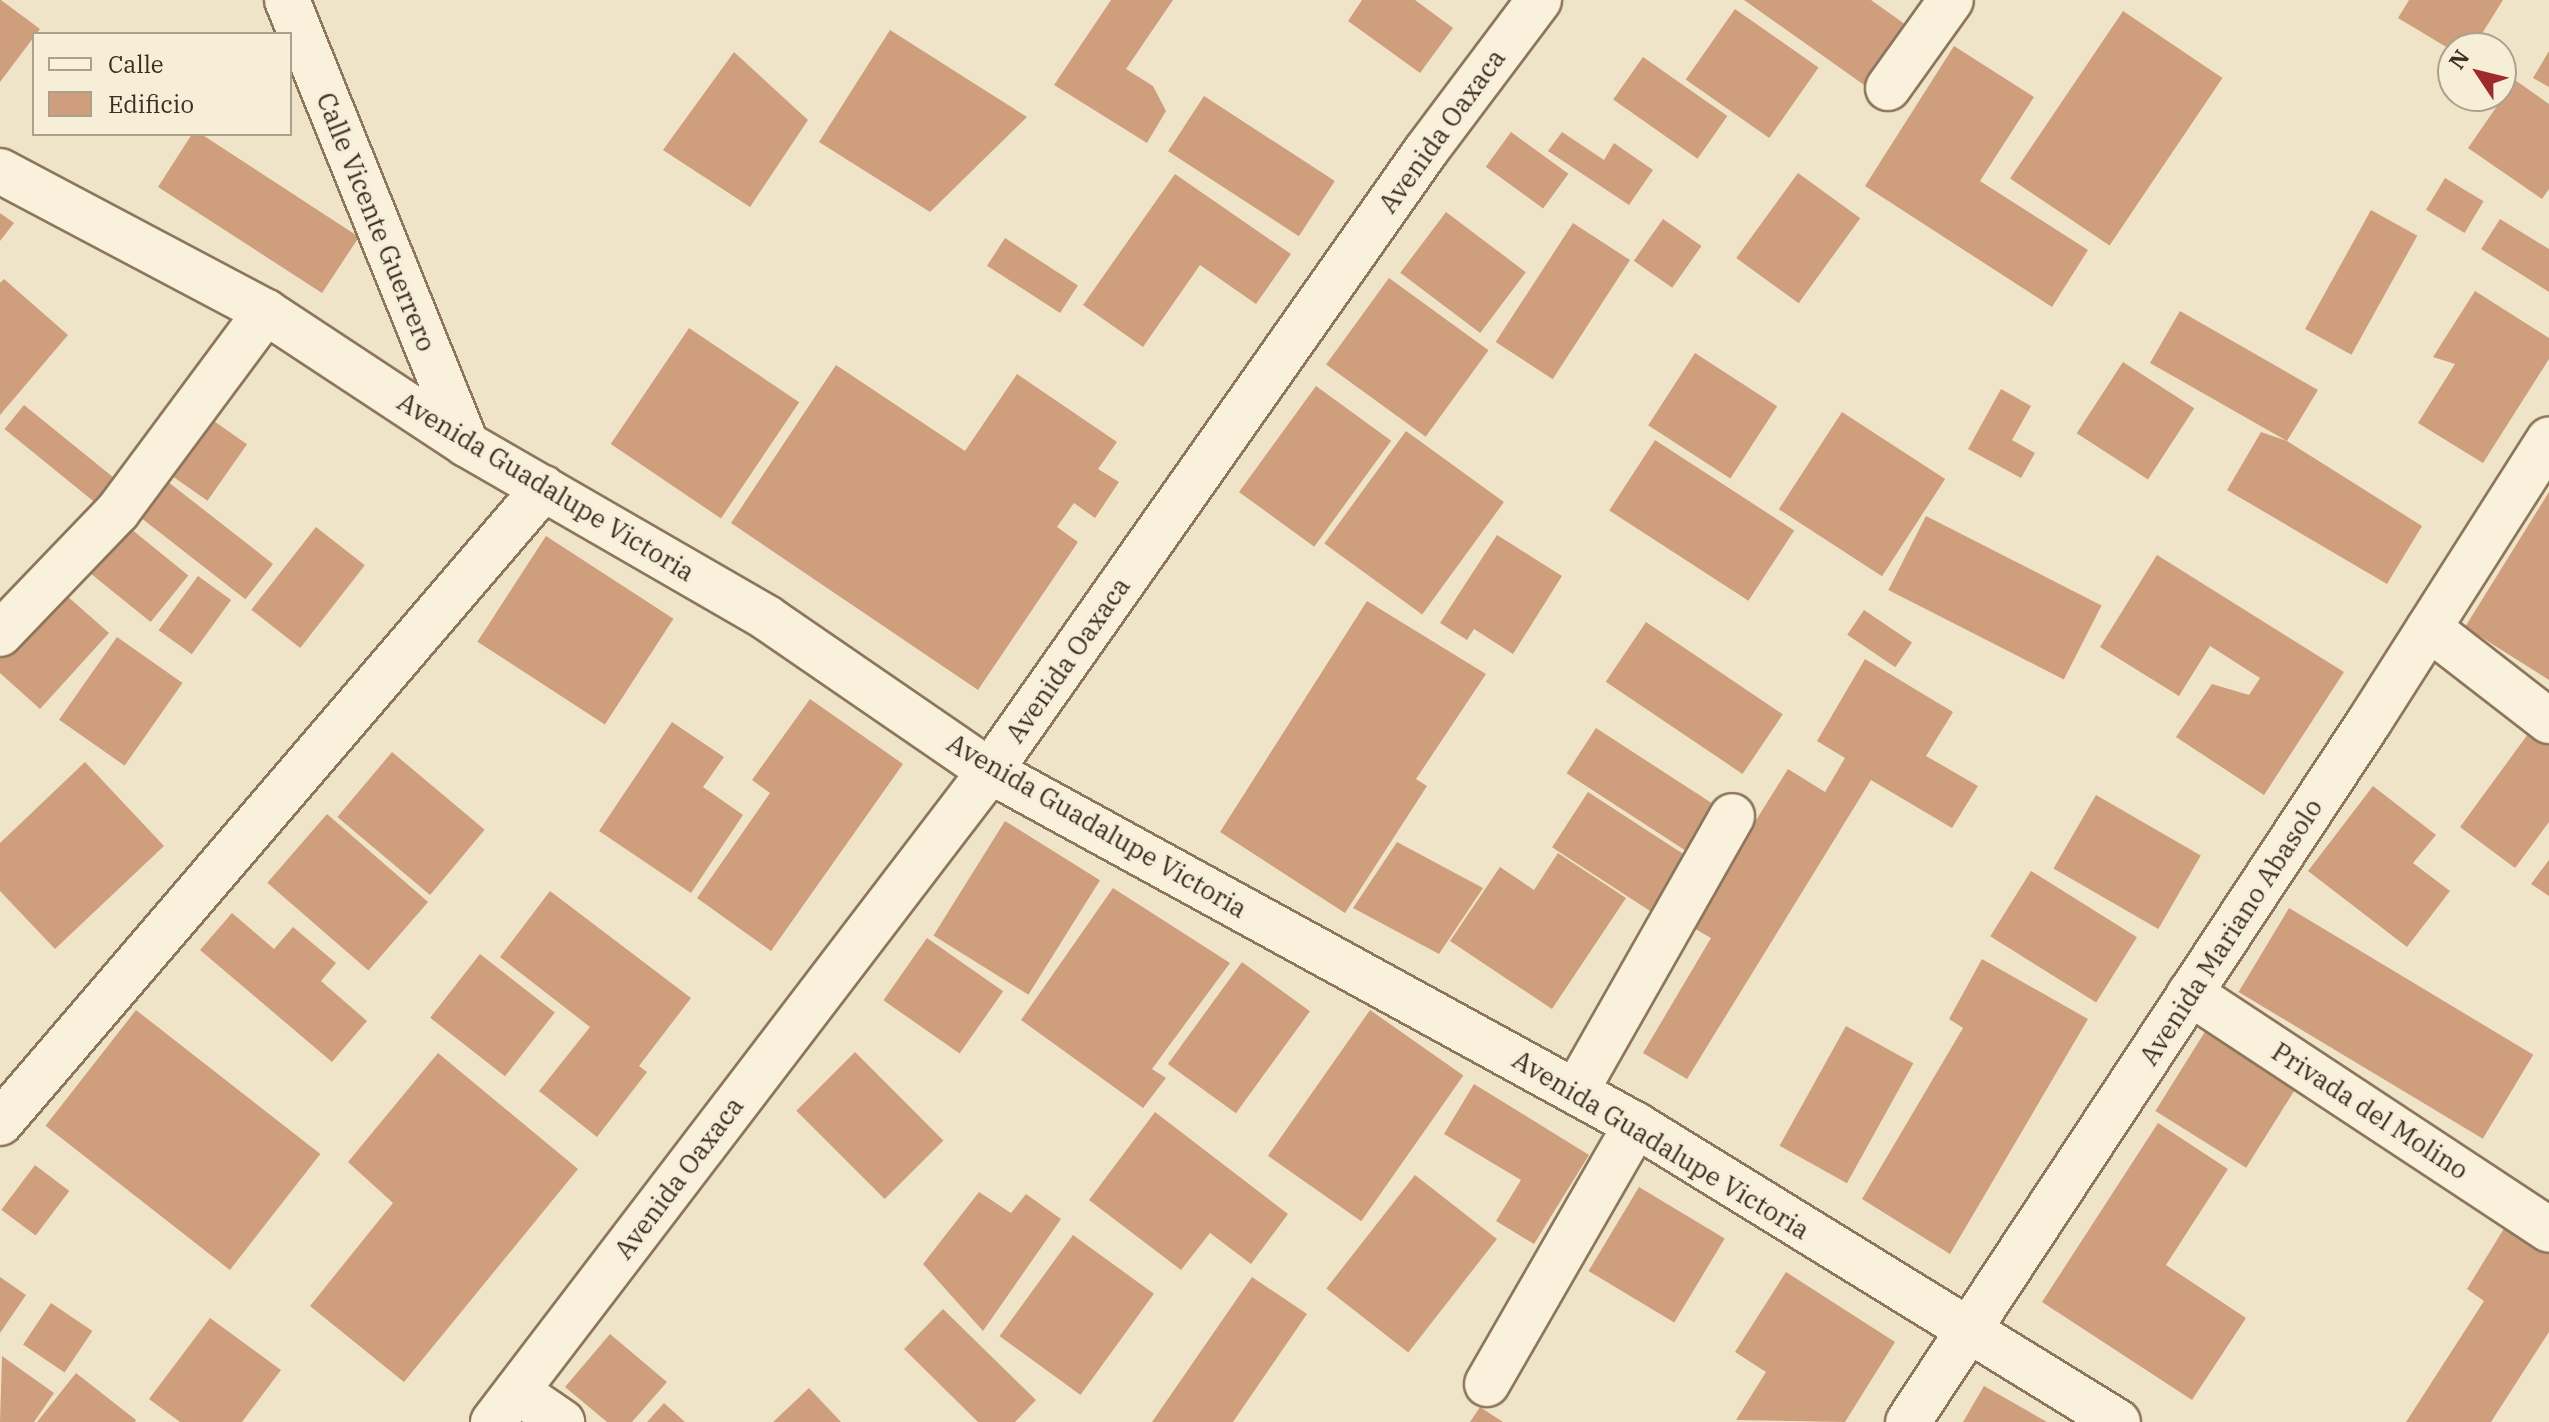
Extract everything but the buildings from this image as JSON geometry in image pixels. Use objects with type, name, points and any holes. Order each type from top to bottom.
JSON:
[{"type":"street","name":"Calle Vicente Guerrero","points":[[287,0],[466,444]]},
{"type":"street","name":"Avenida Oaxaca","points":[[505,1406],[990,771],[1425,152],[1539,0]]},
{"type":"street","points":[[1888,88],[1951,0]]},
{"type":"street","name":"Avenida Guadalupe Victoria","points":[[0,171],[266,312],[466,444],[767,618],[990,771],[1636,1125],[2118,1422]]},
{"type":"street","points":[[0,634],[118,511],[266,312]]},
{"type":"street","name":"Avenida Mariano Abasolo","points":[[1908,1422],[2429,628],[2549,439]]},
{"type":"street","points":[[0,1123],[544,488]]},
{"type":"street","points":[[2429,628],[2549,721]]},
{"type":"street","points":[[1576,1091],[1732,816]]},
{"type":"street","name":"Privada del Molino","points":[[2190,993],[2549,1230]]},
{"type":"street","points":[[1487,1384],[1636,1125]]},
{"type":"street","points":[[505,1406],[562,1422]]}]
